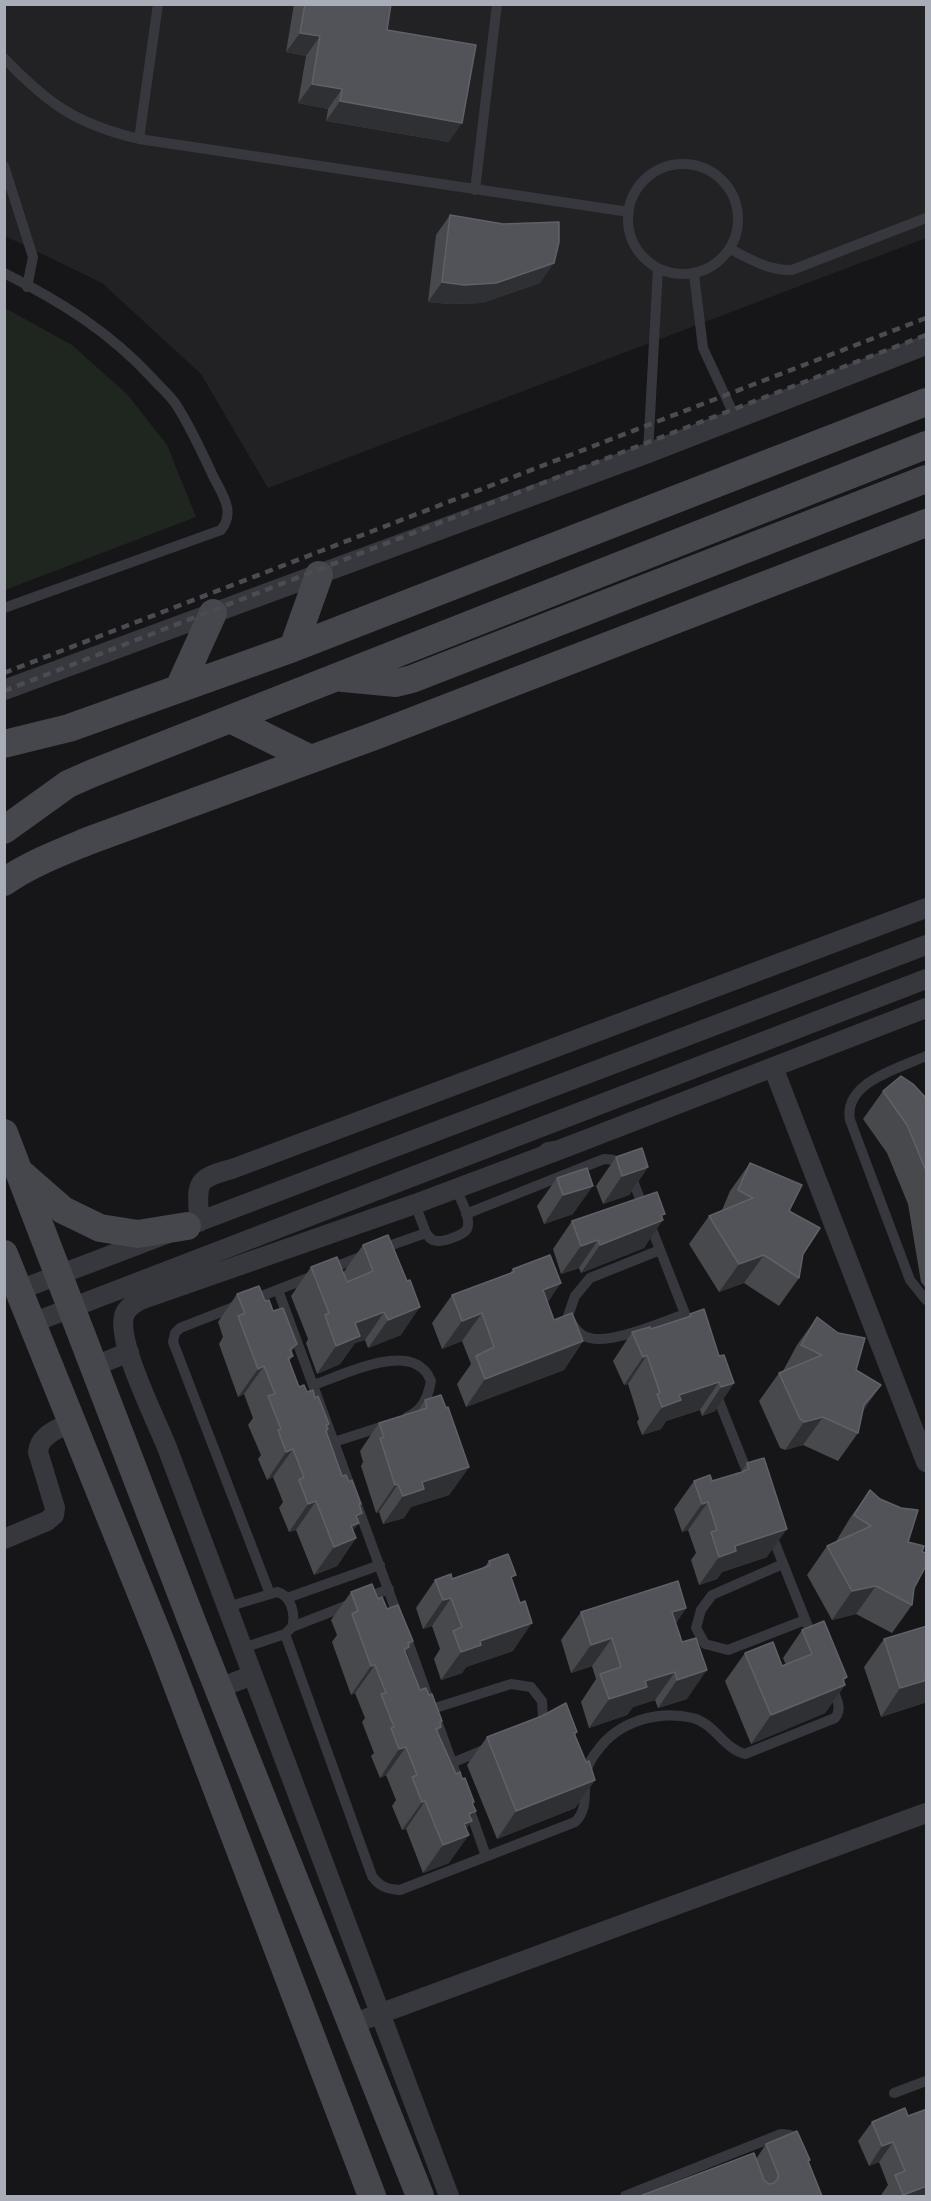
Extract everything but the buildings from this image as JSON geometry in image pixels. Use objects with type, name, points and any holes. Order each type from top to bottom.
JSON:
[{"type":"street","points":[[4,690],[648,453],[927,345]]},
{"type":"street","points":[[4,744],[69,728],[293,648],[927,402]]},
{"type":"street","points":[[4,830],[68,784],[93,773],[927,445]]},
{"type":"street","points":[[338,678],[396,683],[411,679],[927,479]]},
{"type":"street","points":[[4,882],[57,854],[927,523]]},
{"type":"street","points":[[293,648],[319,574]]},
{"type":"street","points":[[179,688],[213,613]]},
{"type":"street","points":[[232,720],[311,759]]},
{"type":"street","points":[[193,1224],[198,1187],[204,1178],[214,1173],[243,1165],[927,908]]},
{"type":"street","points":[[19,1290],[927,945]]},
{"type":"street","points":[[32,1323],[927,979]]},
{"type":"street","points":[[449,2196],[168,1450],[129,1353],[123,1324],[125,1314],[130,1306],[140,1300],[415,1204],[927,1008]]},
{"type":"street","points":[[773,1067],[927,1462]]},
{"type":"street","points":[[4,1133],[219,1688],[420,2196]]},
{"type":"street","points":[[433,1169],[559,1150]]},
{"type":"street","points":[[20,1172],[63,1210],[100,1228],[138,1234],[193,1224]]},
{"type":"street","points":[[4,1254],[162,1646],[372,2196]]},
{"type":"street","points":[[95,1366],[129,1353]]},
{"type":"street","points":[[4,1539],[47,1521],[54,1515],[55,1508],[38,1452],[39,1445],[43,1438],[72,1421]]},
{"type":"street","points":[[219,1688],[253,1676]]},
{"type":"street","points":[[352,2024],[927,1813]]},
{"type":"lane","points":[[139,139],[158,4]]},
{"type":"lane","points":[[475,190],[497,4]]},
{"type":"lane","points":[[4,58],[41,93],[74,117],[105,131],[139,139],[629,212]]},
{"type":"lane","points":[[678,165],[697,166],[714,173],[728,186],[736,203],[739,221],[735,239],[726,256],[711,267],[694,274],[675,274],[658,268],[644,258],[634,245],[629,229],[629,212],[634,195],[645,180],[660,169],[678,165]]},
{"type":"lane","points":[[4,166],[33,256],[27,286]]},
{"type":"lane","points":[[730,249],[766,267],[779,271],[792,270],[927,218]]},
{"type":"lane","points":[[648,453],[658,268]]},
{"type":"lane","points":[[4,273],[27,286],[48,294],[96,326],[135,360],[176,404],[196,440],[229,514],[228,521],[221,530],[4,608]]},
{"type":"lane","points":[[694,274],[703,348],[736,419]]},
{"type":"lane","points":[[927,1056],[864,1085],[851,1101],[848,1110],[910,1280],[927,1300]]},
{"type":"lane","points":[[466,1214],[604,1159],[613,1159],[628,1167],[694,1336]]},
{"type":"lane","points":[[415,1204],[426,1233],[436,1242],[465,1232],[466,1214],[455,1188]]},
{"type":"lane","points":[[270,1594],[173,1342],[175,1333],[180,1328],[426,1233]]},
{"type":"lane","points":[[660,1250],[590,1278],[575,1296],[568,1316],[575,1330],[590,1338],[614,1338],[685,1314]]},
{"type":"lane","points":[[278,1290],[486,1856]]},
{"type":"lane","points":[[314,1385],[382,1362],[405,1360],[423,1368],[431,1381],[427,1399],[414,1414],[334,1442]]},
{"type":"lane","points":[[711,1379],[753,1488]]},
{"type":"lane","points":[[766,1520],[818,1652]]},
{"type":"lane","points":[[783,1564],[712,1595],[701,1610],[696,1628],[705,1644],[728,1650],[805,1620]]},
{"type":"lane","points":[[287,1599],[380,1565]]},
{"type":"lane","points":[[243,1648],[389,1589]]},
{"type":"lane","points":[[227,1607],[270,1594],[283,1594],[287,1599],[294,1615],[289,1630],[372,1876],[378,1884],[389,1889],[400,1890],[575,1822],[581,1816],[585,1806],[586,1771],[591,1760],[606,1738],[618,1729],[639,1720],[674,1716],[694,1719],[710,1726],[729,1747],[745,1754],[835,1718],[839,1707],[826,1674]]},
{"type":"lane","points":[[432,1709],[511,1684],[531,1687],[542,1701],[543,1718],[530,1731]]},
{"type":"lane","points":[[452,1763],[501,1743]]},
{"type":"lane","points":[[894,2093],[927,2081]]},
{"type":"lane","points":[[625,2196],[742,2156],[781,2134],[789,2134],[795,2139],[803,2158]]},
{"type":"shaded area","points":[[4,5],[926,5],[926,238],[268,488],[201,374],[102,283],[5,236]]},
{"type":"shaded area","points":[[5,308],[72,345],[127,394],[167,445],[196,517],[5,590]]},
{"type":"railway","points":[[4,673],[926,318]]},
{"type":"railway","points":[[4,691],[926,335]]}]
